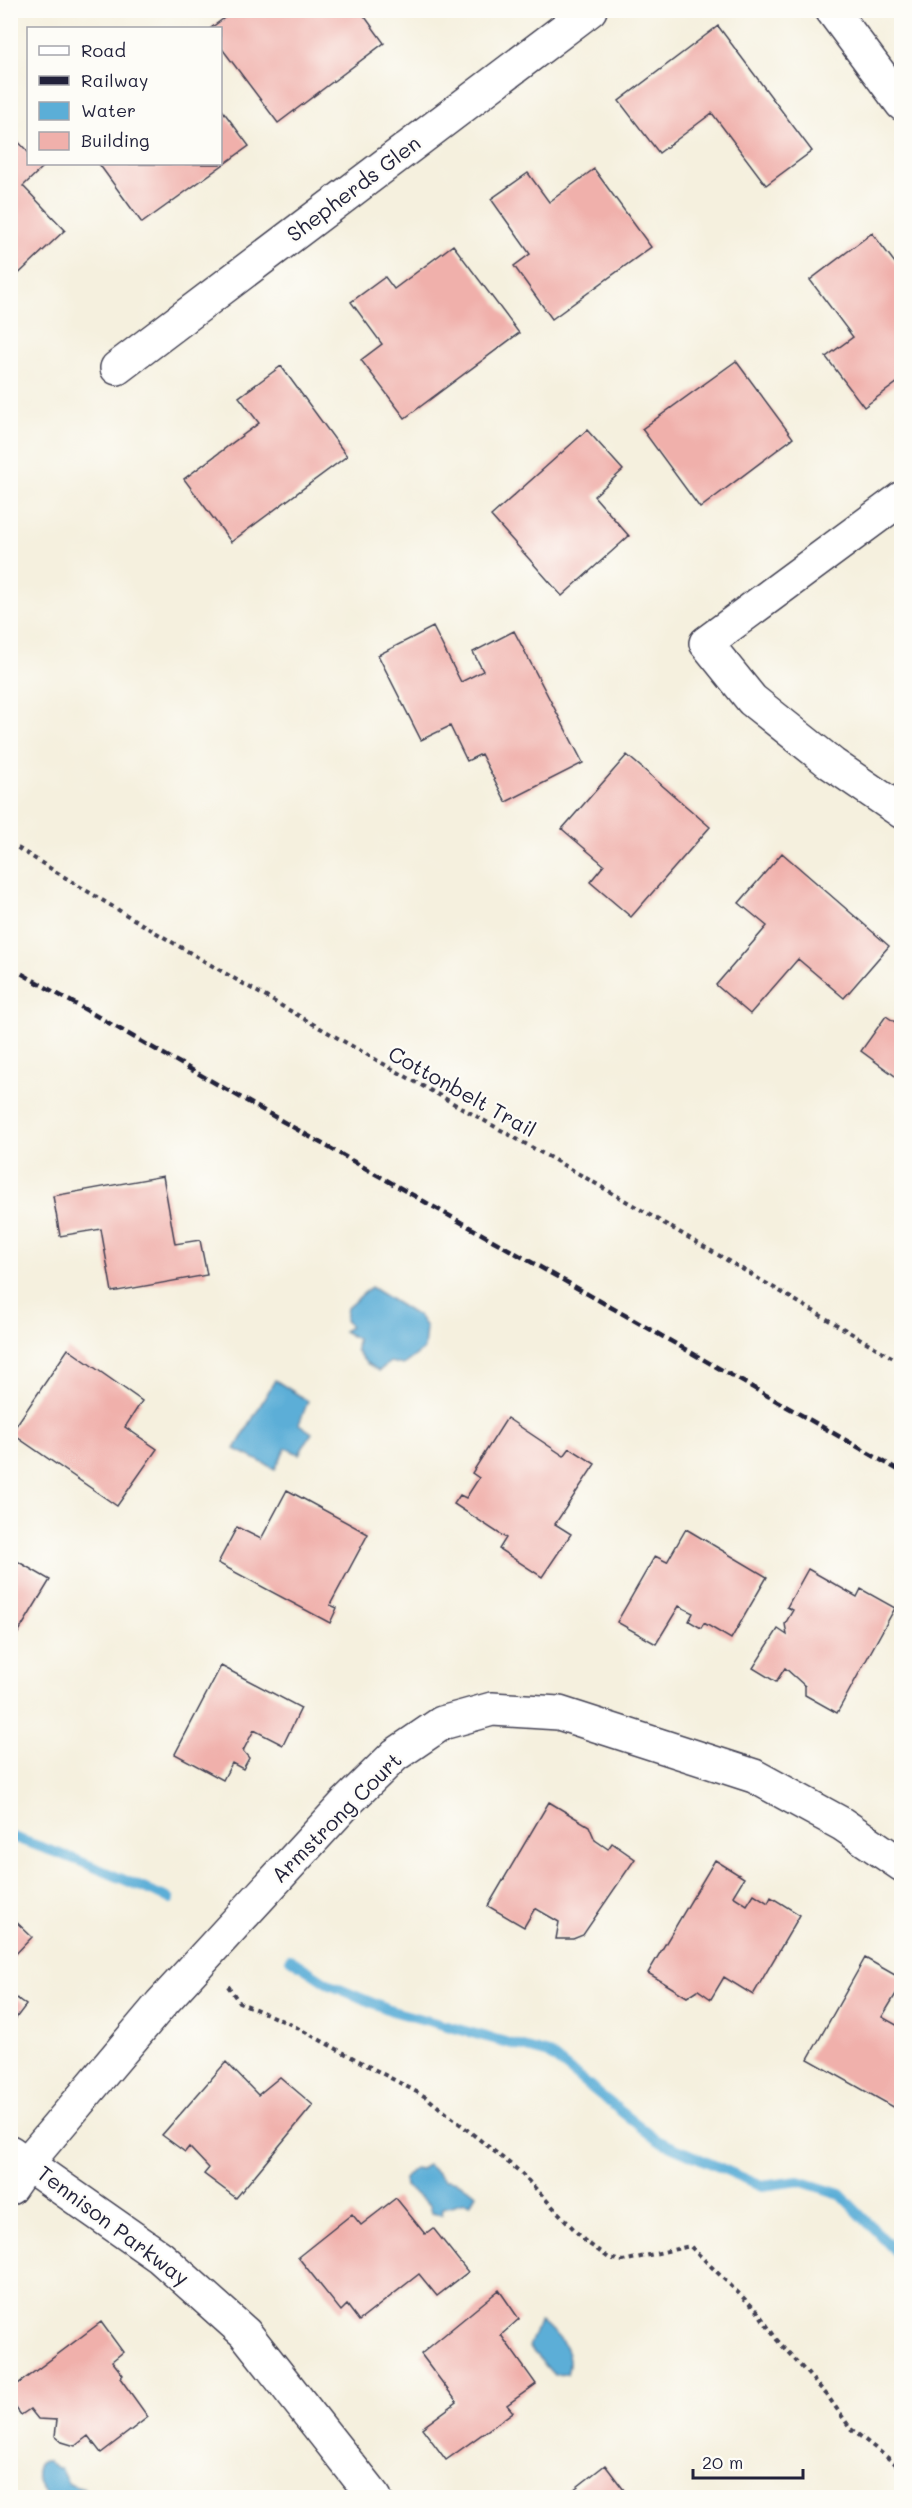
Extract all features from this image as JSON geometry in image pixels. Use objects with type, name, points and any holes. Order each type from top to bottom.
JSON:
[{"type":"street","name":"Shepherds Glen","points":[[117,368],[590,10]]},
{"type":"street","points":[[832,10],[902,104]]},
{"type":"street","points":[[902,498],[706,643],[752,700],[832,764],[902,812]]},
{"type":"street","name":"Armstrong Court","points":[[16,2167],[161,2004],[347,1802],[395,1755],[442,1722],[492,1709],[559,1713],[754,1776],[842,1824],[902,1865]]},
{"type":"street","name":"Tennison Parkway","points":[[16,2167],[160,2257],[245,2333],[375,2498]]},
{"type":"path","name":"Cottonbelt Trail","points":[[10,843],[82,889],[327,1033],[581,1176],[902,1363]]},
{"type":"path","points":[[228,1986],[239,2002],[292,2025],[426,2097],[519,2171],[585,2241],[609,2258],[623,2261],[690,2246],[757,2311],[777,2340],[828,2396],[851,2429],[902,2469]]},
{"type":"water","points":[[371,1287],[419,1317],[426,1327],[424,1349],[403,1365],[390,1362],[379,1371],[366,1363],[356,1350],[357,1339],[343,1331],[350,1327],[345,1320],[347,1308]]},
{"type":"water","points":[[275,1380],[308,1401],[299,1424],[312,1433],[299,1454],[286,1448],[275,1469],[235,1449]]},
{"type":"water","points":[[428,2165],[445,2180],[461,2184],[476,2194],[470,2204],[465,2202],[443,2208],[442,2215],[432,2213],[430,2205],[405,2186],[404,2179],[414,2168],[421,2169]]},
{"type":"water","points":[[539,2322],[553,2331],[567,2350],[569,2366],[567,2374],[554,2375],[529,2347]]},
{"type":"water","points":[[41,2461],[48,2461],[60,2468],[68,2482],[84,2489],[87,2497],[49,2497],[42,2489],[37,2476]]},
{"type":"building","points":[[235,10],[360,10],[384,43],[278,123],[222,49],[222,27],[212,27]]},
{"type":"building","points":[[718,26],[812,151],[766,185],[712,113],[659,153],[619,101]]},
{"type":"building","points":[[222,110],[249,146],[142,223],[100,165],[222,165]]},
{"type":"building","points":[[10,133],[27,151],[27,165],[43,167],[23,186],[65,230],[10,282]]},
{"type":"building","points":[[594,169],[651,247],[552,319],[514,266],[530,254],[491,199],[528,173],[549,202]]},
{"type":"building","points":[[872,233],[902,272],[902,379],[864,407],[826,357],[853,337],[810,280]]},
{"type":"building","points":[[453,245],[519,333],[405,418],[361,360],[382,344],[351,302],[385,277],[394,289]]},
{"type":"building","points":[[736,361],[793,438],[700,508],[642,429]]},
{"type":"building","points":[[281,366],[347,456],[231,542],[184,479],[259,423],[239,397]]},
{"type":"building","points":[[587,430],[623,470],[594,496],[629,536],[562,596],[491,516]]},
{"type":"building","points":[[433,627],[461,682],[483,671],[473,652],[514,631],[583,763],[506,802],[481,754],[467,761],[450,726],[421,740],[378,655]]},
{"type":"building","points":[[627,755],[710,827],[631,917],[590,882],[604,865],[562,829]]},
{"type":"building","points":[[782,853],[889,946],[844,998],[798,959],[750,1014],[716,985],[767,926],[739,903]]},
{"type":"building","points":[[886,1016],[902,1027],[902,1081],[861,1051]]},
{"type":"building","points":[[163,1176],[175,1244],[200,1240],[207,1275],[112,1292],[101,1229],[60,1236],[53,1196]]},
{"type":"building","points":[[68,1349],[142,1401],[125,1427],[157,1449],[117,1506],[11,1433]]},
{"type":"building","points":[[507,1418],[564,1456],[570,1448],[595,1464],[555,1524],[571,1534],[542,1577],[499,1549],[506,1538],[454,1504],[460,1495],[466,1498],[479,1478],[472,1473]]},
{"type":"building","points":[[287,1490],[368,1534],[330,1605],[337,1608],[330,1623],[218,1563],[237,1527],[261,1539]]},
{"type":"building","points":[[686,1529],[767,1577],[731,1639],[704,1623],[701,1628],[689,1621],[693,1613],[679,1606],[656,1644],[617,1622],[655,1556],[667,1562]]},
{"type":"building","points":[[10,1557],[50,1580],[10,1646]]},
{"type":"building","points":[[808,1569],[857,1597],[861,1589],[895,1608],[837,1713],[805,1695],[805,1686],[785,1668],[776,1682],[753,1668],[778,1629],[787,1635],[785,1624],[793,1610],[787,1607]]},
{"type":"building","points":[[221,1666],[301,1708],[283,1745],[254,1730],[243,1751],[249,1758],[243,1769],[232,1763],[223,1780],[175,1754]]},
{"type":"building","points":[[549,1802],[589,1826],[595,1840],[608,1849],[612,1843],[635,1859],[583,1935],[573,1939],[556,1939],[559,1922],[535,1908],[524,1927],[488,1906]]},
{"type":"building","points":[[715,1860],[744,1878],[733,1896],[747,1905],[754,1894],[768,1903],[771,1897],[800,1915],[753,1995],[724,1977],[711,1999],[698,1990],[687,1997],[648,1973]]},
{"type":"building","points":[[10,1916],[32,1937],[10,1960]]},
{"type":"building","points":[[865,1958],[902,1979],[902,1984],[882,2017],[902,2028],[902,2102],[897,2109],[808,2059]]},
{"type":"building","points":[[10,1993],[26,2005],[10,2026]]},
{"type":"building","points":[[226,2062],[258,2095],[280,2077],[313,2105],[236,2198],[204,2174],[209,2168],[189,2147],[185,2152],[162,2135]]},
{"type":"building","points":[[396,2198],[425,2234],[433,2228],[468,2272],[437,2296],[419,2274],[359,2321],[347,2305],[341,2311],[298,2257],[352,2214],[361,2225]]},
{"type":"building","points":[[499,2290],[519,2319],[501,2335],[536,2384],[507,2405],[513,2412],[446,2460],[422,2428],[457,2402],[421,2354]]},
{"type":"building","points":[[101,2322],[123,2352],[112,2361],[123,2375],[120,2378],[148,2417],[101,2453],[88,2436],[75,2446],[62,2442],[55,2436],[57,2420],[38,2419],[30,2409],[21,2415],[10,2400],[10,2390]]},
{"type":"building","points":[[605,2465],[630,2498],[563,2498]]},
{"type":"waterway","points":[[10,1836],[77,1860],[170,1899]]},
{"type":"waterway","points":[[290,1959],[330,1985],[392,2011],[549,2054],[657,2140],[762,2186],[799,2181],[840,2194],[902,2258]]},
{"type":"railway","points":[[10,967],[902,1472]]}]
